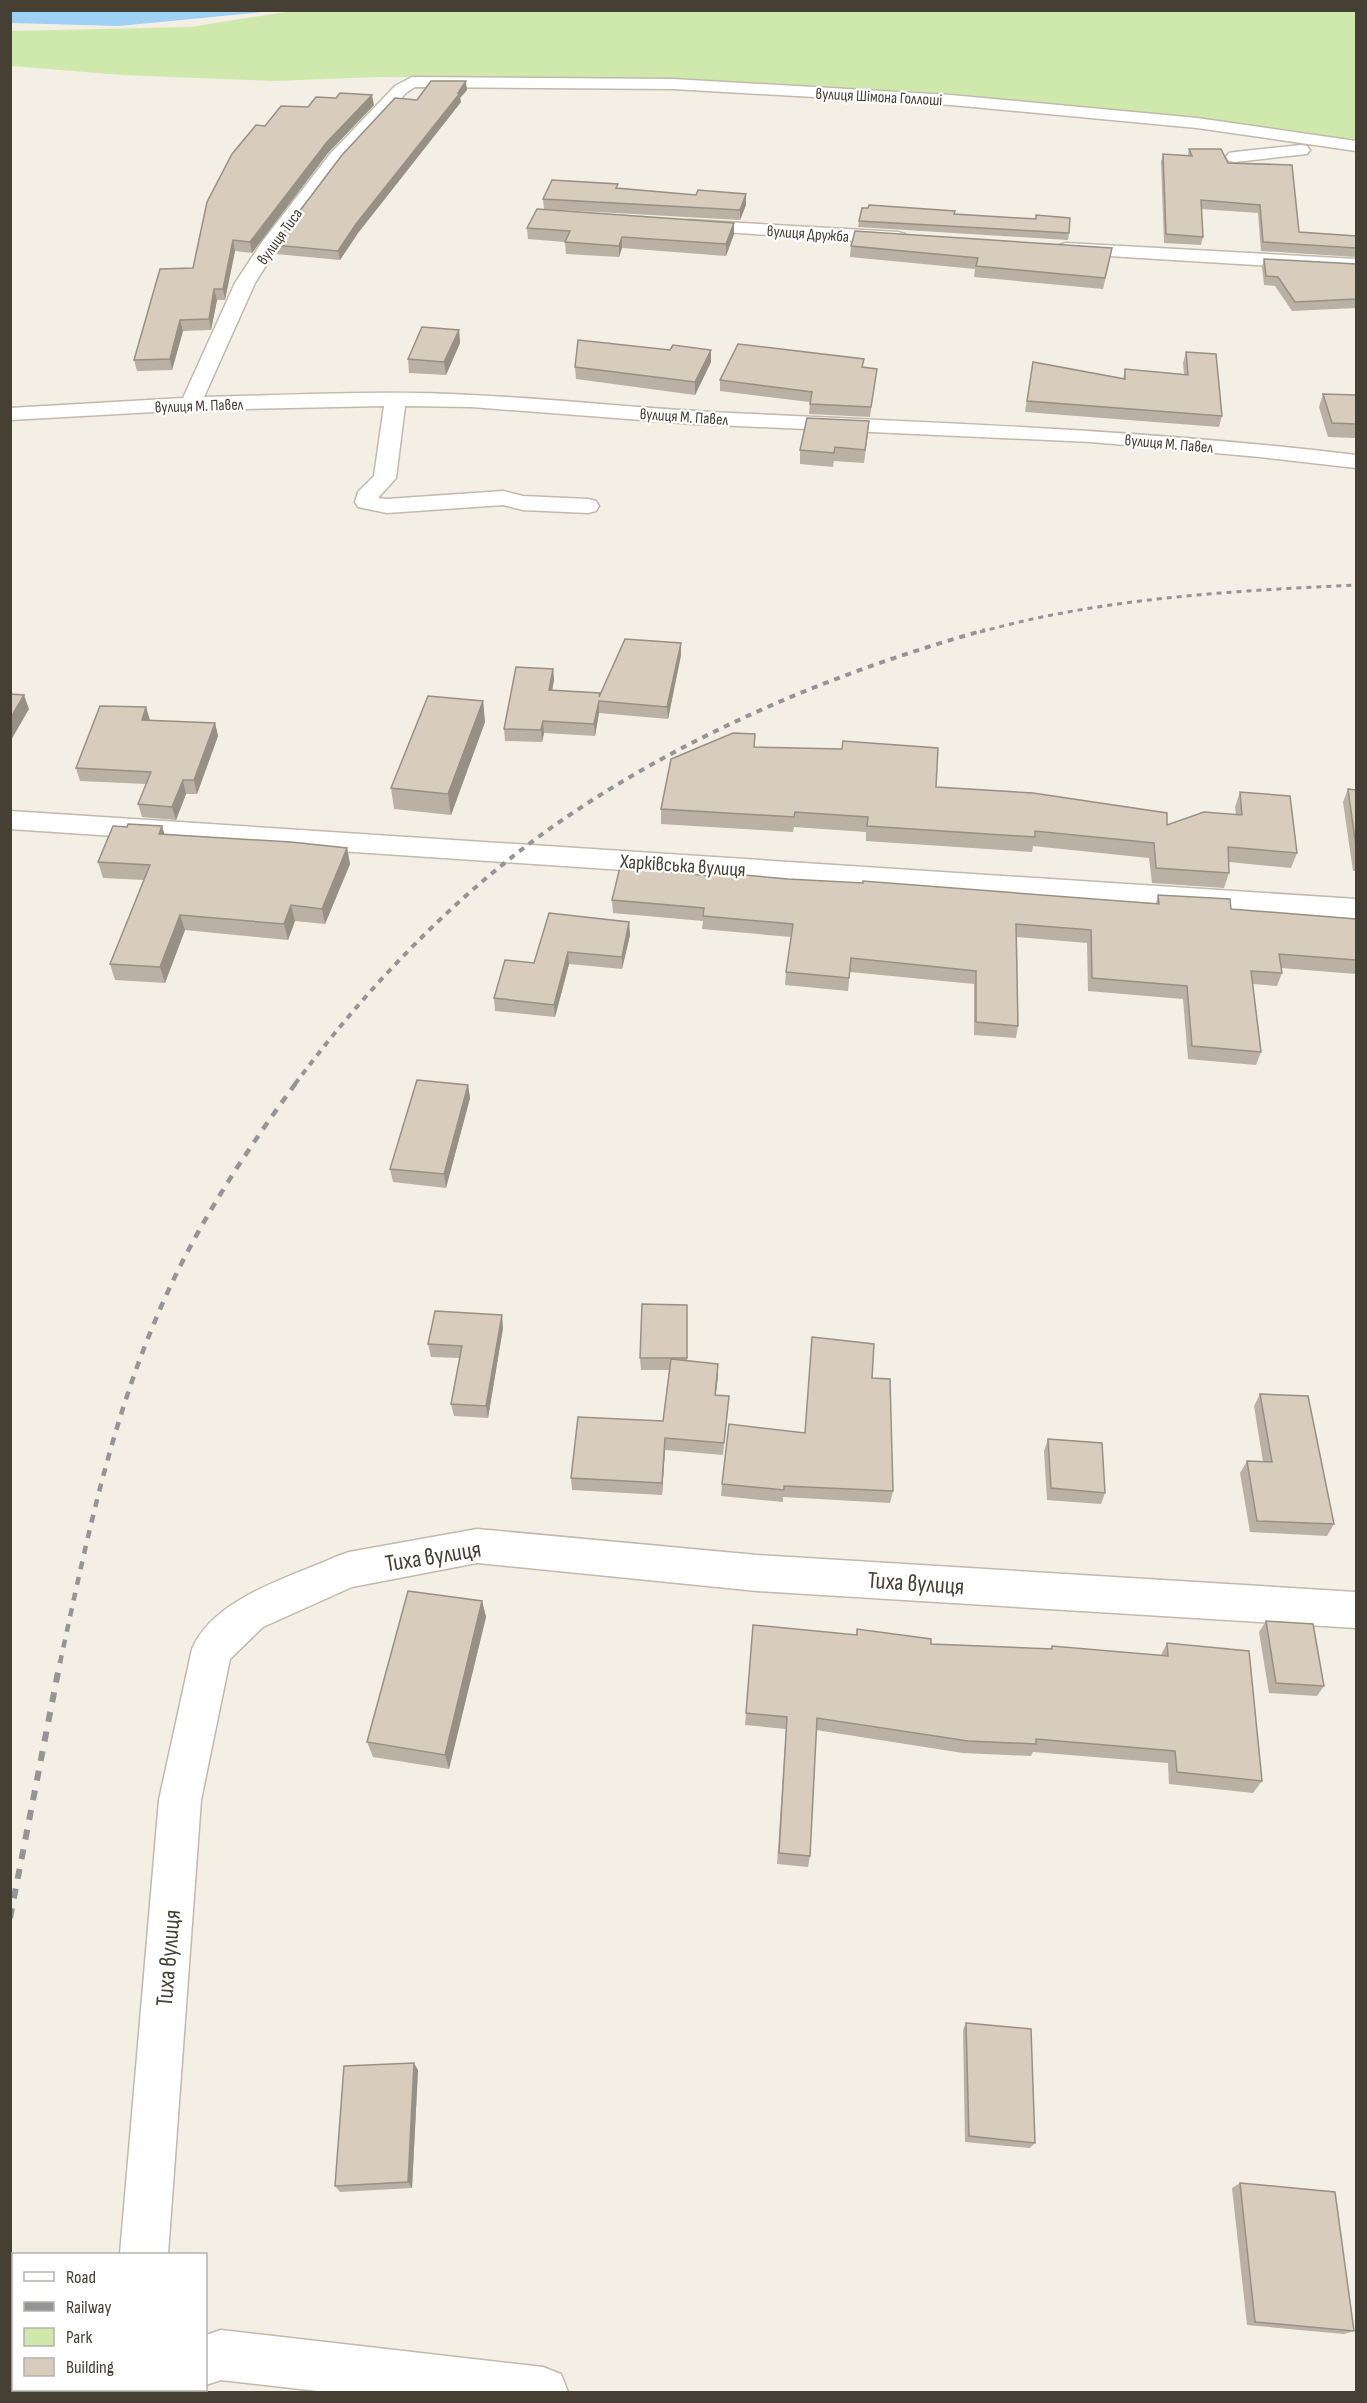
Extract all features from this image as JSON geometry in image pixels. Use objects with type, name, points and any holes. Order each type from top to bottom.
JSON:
[{"type":"street","name":"вулиця Шімона Голлоші","points":[[401,90],[412,82],[674,84],[940,99],[1197,123],[1356,146]]},
{"type":"street","name":"вулиця Тиса","points":[[191,404],[245,283],[269,246],[336,158],[401,90]]},
{"type":"street","points":[[1235,157],[1338,145]]},
{"type":"street","name":"вулиця Дружба","points":[[676,224],[913,239]]},
{"type":"street","points":[[1043,248],[1356,265]]},
{"type":"street","points":[[395,399],[386,478],[366,497],[366,502],[387,506],[503,498],[523,503],[588,506]]},
{"type":"street","name":"вулиця М. Павел","points":[[10,414],[191,404],[395,399],[471,401],[694,418],[1091,436],[1260,450],[1356,462]]},
{"type":"street","name":"Харківська вулиця","points":[[10,820],[1356,909]]},
{"type":"street","name":"Тиха вулиця","points":[[144,2253],[180,1800],[212,1649],[249,1614],[349,1570],[477,1546],[757,1573],[1356,1610]]},
{"type":"street","points":[[207,2360],[221,2355],[543,2392]]},
{"type":"green space","points":[[298,10],[1356,11],[1356,142],[1318,140],[959,94],[678,78],[378,77],[274,81],[122,75],[11,66],[10,31],[190,27]]},
{"type":"water","points":[[11,10],[273,11],[119,26],[11,23]]},
{"type":"building","points":[[431,81],[466,81],[458,93],[460,93],[356,224],[338,251],[274,245],[342,155],[395,98],[417,100]]},
{"type":"building","points":[[340,93],[372,95],[327,142],[250,242],[233,240],[223,289],[214,289],[209,319],[180,320],[170,359],[134,360],[160,269],[193,268],[207,202],[232,154],[256,125],[265,126],[281,106],[308,107],[316,97],[336,98]]},
{"type":"building","points":[[1189,149],[1221,149],[1228,163],[1292,165],[1299,232],[1356,236],[1356,248],[1263,242],[1260,205],[1201,200],[1203,237],[1166,234],[1163,154],[1192,156]]},
{"type":"building","points":[[552,180],[618,184],[616,188],[696,195],[698,190],[746,194],[740,210],[543,199]]},
{"type":"building","points":[[869,205],[955,211],[954,214],[1036,219],[1036,215],[1070,218],[1069,233],[859,221],[862,208],[868,208]]},
{"type":"building","points":[[537,209],[734,223],[726,244],[622,237],[619,246],[565,242],[570,231],[527,228]]},
{"type":"building","points":[[855,231],[1112,248],[1105,278],[976,266],[978,258],[851,246]]},
{"type":"building","points":[[1264,259],[1356,264],[1356,299],[1295,302],[1278,277],[1266,276]]},
{"type":"building","points":[[422,327],[459,330],[444,362],[408,359]]},
{"type":"building","points":[[578,340],[670,350],[673,345],[711,350],[695,382],[575,367]]},
{"type":"building","points":[[738,344],[864,359],[862,367],[877,369],[871,407],[810,404],[812,392],[720,380]]},
{"type":"building","points":[[1186,352],[1216,354],[1222,416],[1027,401],[1033,362],[1125,379],[1125,369],[1188,375]]},
{"type":"building","points":[[1323,394],[1356,395],[1356,424],[1332,423]]},
{"type":"building","points":[[807,418],[869,421],[865,450],[835,447],[834,453],[800,450]]},
{"type":"building","points":[[625,639],[681,643],[667,707],[599,701],[594,724],[543,721],[541,730],[504,729],[516,667],[553,669],[549,690],[600,693],[599,697]]},
{"type":"building","points":[[10,694],[24,695],[10,719]]},
{"type":"building","points":[[428,696],[483,701],[448,794],[391,788]]},
{"type":"building","points":[[100,706],[146,707],[142,720],[215,723],[194,780],[183,780],[172,807],[138,804],[151,772],[76,768]]},
{"type":"building","points":[[733,733],[755,734],[754,747],[842,749],[843,741],[938,748],[936,787],[1033,793],[1167,813],[1167,825],[1204,812],[1242,815],[1240,792],[1290,796],[1297,853],[1228,847],[1229,873],[1156,868],[1154,843],[1035,831],[1035,837],[867,826],[868,817],[795,812],[794,817],[661,809],[671,759]]},
{"type":"building","points":[[1348,789],[1356,790],[1356,847]]},
{"type":"building","points":[[128,824],[162,826],[159,834],[291,842],[347,848],[322,909],[291,905],[284,924],[180,915],[160,967],[110,964],[150,865],[98,862],[113,826],[127,827]]},
{"type":"building","points":[[620,867],[710,876],[711,872],[788,879],[863,883],[863,881],[1159,904],[1158,895],[1230,899],[1231,909],[1356,919],[1356,960],[1279,954],[1282,973],[1251,971],[1261,1052],[1192,1046],[1187,986],[1092,978],[1091,930],[1016,924],[1018,1026],[976,1022],[976,971],[851,958],[849,978],[786,972],[793,924],[703,916],[704,908],[612,900]]},
{"type":"building","points":[[549,913],[629,922],[622,957],[568,952],[554,1005],[494,998],[505,960],[534,963]]},
{"type":"building","points":[[417,1080],[468,1085],[444,1174],[390,1169]]},
{"type":"building","points":[[642,1304],[687,1305],[687,1358],[640,1358]]},
{"type":"building","points":[[435,1311],[502,1315],[486,1406],[451,1404],[462,1346],[428,1344]]},
{"type":"building","points":[[812,1337],[874,1344],[872,1378],[890,1379],[893,1491],[784,1486],[784,1490],[722,1484],[729,1424],[805,1433]]},
{"type":"building","points":[[671,1359],[718,1364],[715,1395],[729,1396],[724,1443],[665,1438],[662,1483],[571,1478],[578,1417],[663,1421]]},
{"type":"building","points":[[1260,1394],[1308,1396],[1334,1524],[1257,1521],[1247,1461],[1272,1462]]},
{"type":"building","points":[[1048,1439],[1102,1443],[1105,1493],[1051,1488]]},
{"type":"building","points":[[408,1591],[482,1601],[445,1755],[367,1742]]},
{"type":"building","points":[[1266,1621],[1313,1624],[1324,1686],[1276,1683]]},
{"type":"building","points":[[753,1625],[857,1635],[857,1629],[931,1639],[931,1644],[1052,1649],[1052,1646],[1168,1656],[1167,1643],[1249,1651],[1262,1781],[1177,1772],[1175,1751],[1036,1739],[1036,1744],[968,1741],[817,1718],[810,1856],[779,1853],[787,1717],[746,1713]]},
{"type":"building","points":[[966,2023],[1031,2029],[1035,2143],[969,2136]]},
{"type":"building","points":[[414,2063],[408,2182],[335,2186],[344,2066]]},
{"type":"building","points":[[1240,2183],[1335,2192],[1354,2331],[1255,2322]]},
{"type":"railway","points":[[980,632],[1072,611],[1166,598],[1356,585]]},
{"type":"railway","points":[[295,1084],[353,1012],[416,943],[485,880],[558,823],[658,761],[763,709],[873,665],[985,630]]},
{"type":"railway","points":[[60,1663],[111,1447],[124,1404],[155,1321],[184,1258],[218,1198],[296,1083]]},
{"type":"railway","points":[[10,1918],[60,1662]]}]
